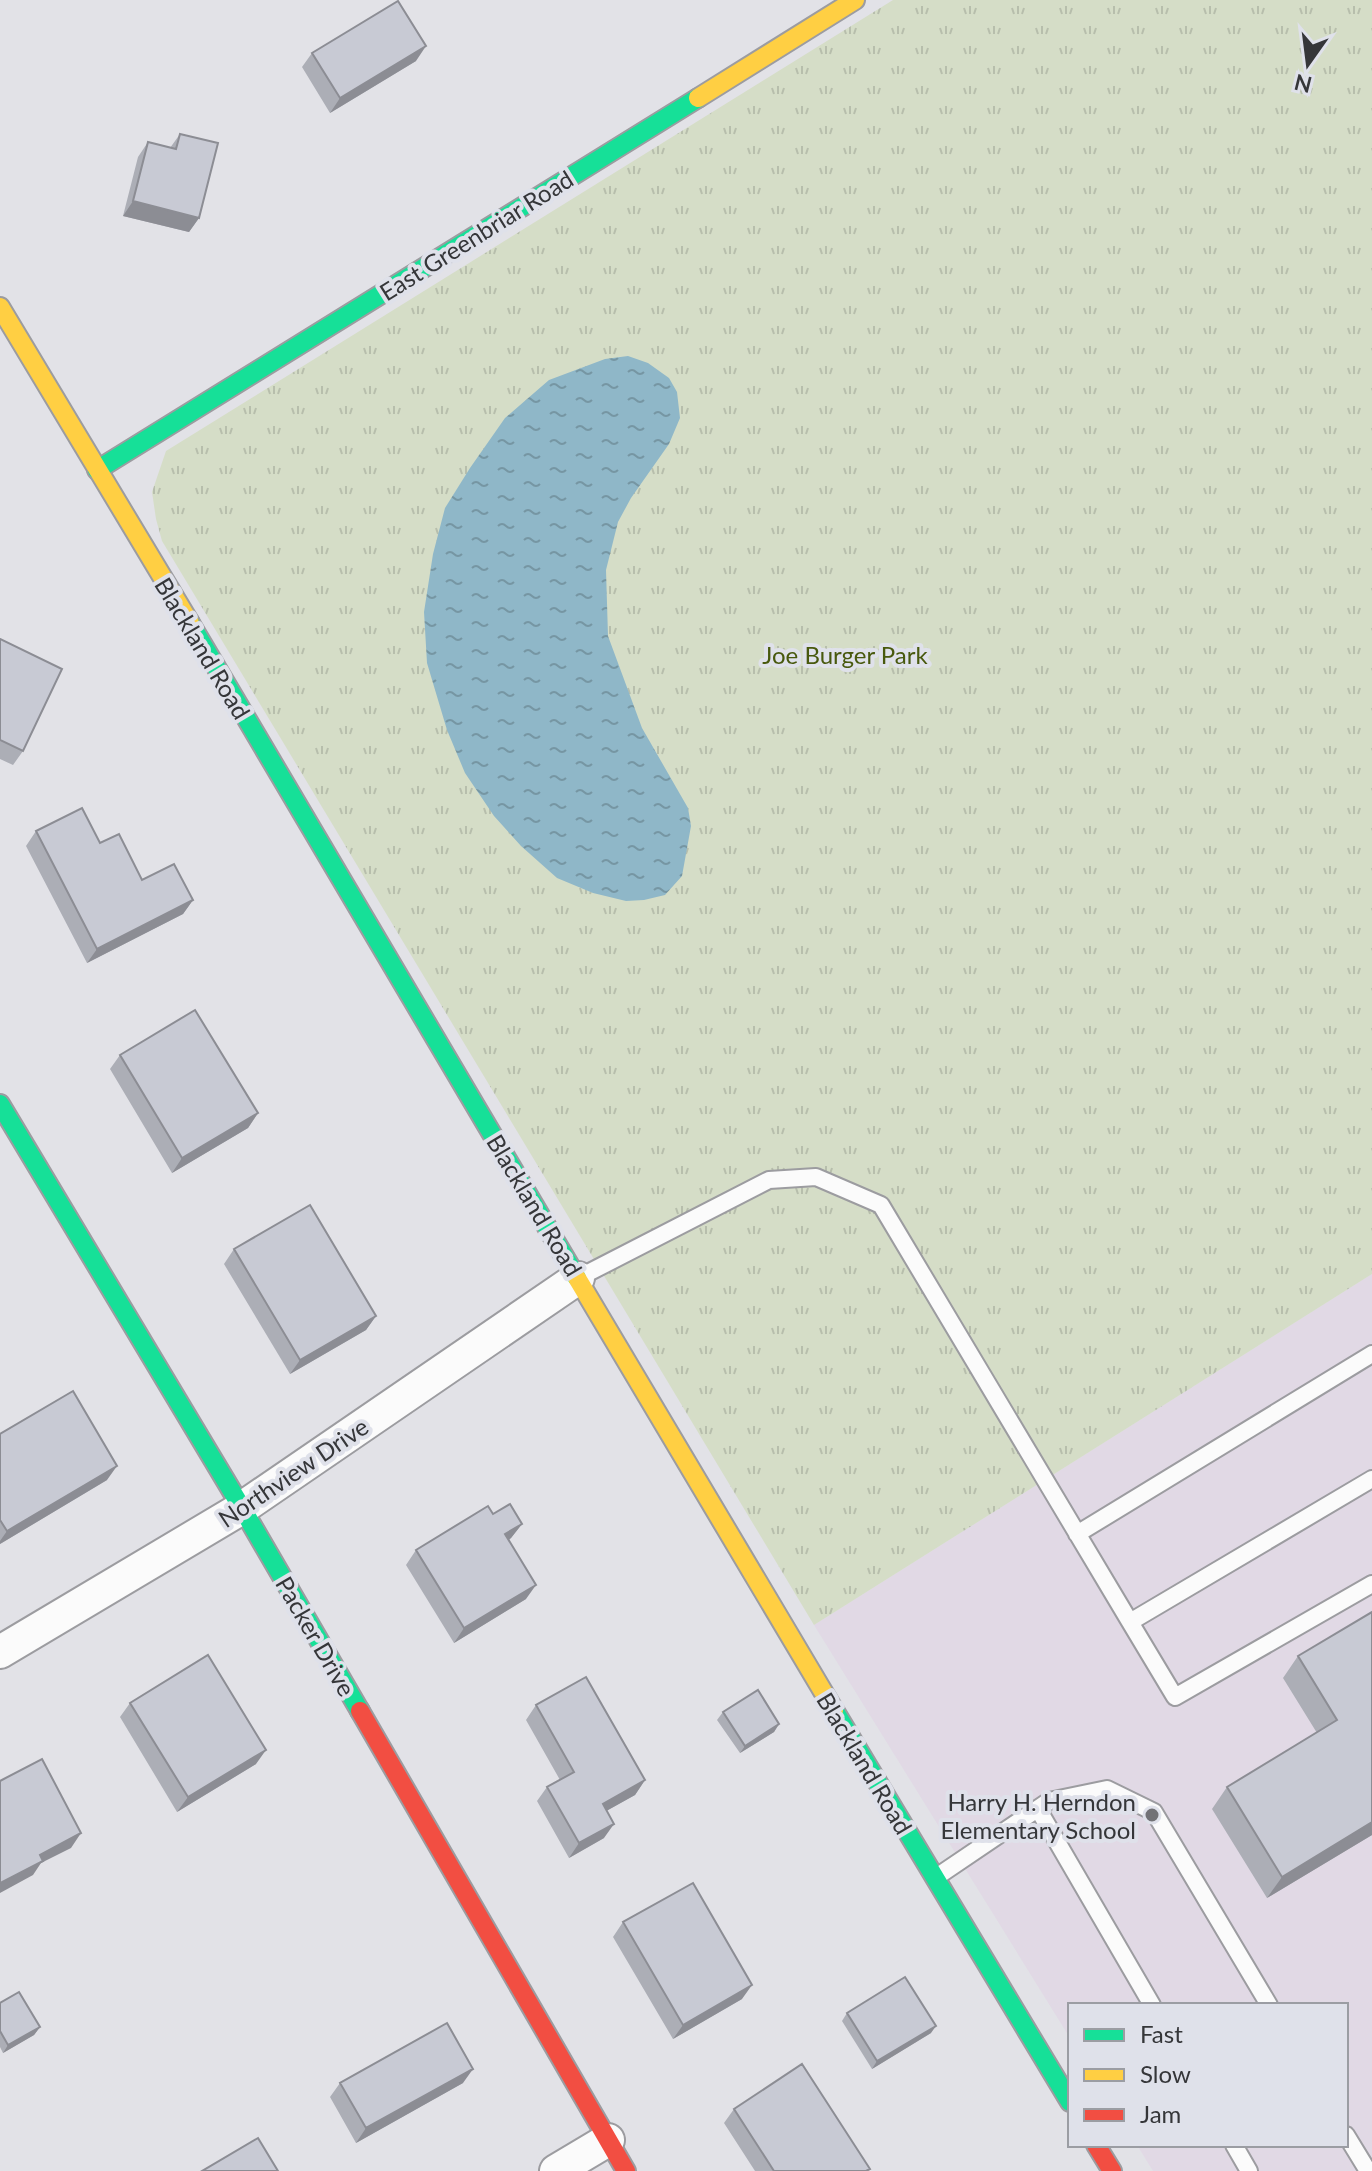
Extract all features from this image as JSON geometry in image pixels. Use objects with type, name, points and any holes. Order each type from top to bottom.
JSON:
[{"type":"street","name":"East Greenbriar Road","points":[[97,470],[855,0]]},
{"type":"street","name":"Blackland Road","points":[[0,307],[933,1879],[1068,2099]]},
{"type":"street","name":"Packer Drive","points":[[0,1104],[242,1508],[626,2171]]},
{"type":"street","name":"Northview Drive","points":[[0,1652],[242,1508],[578,1278]]},
{"type":"street","points":[[556,2171],[608,2140]]},
{"type":"street","points":[[1097,2147],[1112,2171]]},
{"type":"lane","points":[[578,1278],[769,1180],[816,1177],[881,1205],[1175,1697],[1372,1584]]},
{"type":"lane","points":[[1077,1534],[1372,1354]]},
{"type":"lane","points":[[1130,1622],[1372,1479]]},
{"type":"lane","points":[[933,1879],[1049,1801],[1107,1789],[1154,1812],[1268,2003]]},
{"type":"lane","points":[[1038,1809],[1151,2003]]},
{"type":"lane","points":[[1348,2138],[1368,2171]]},
{"type":"lane","points":[[1235,2147],[1249,2171]]},
{"type":"shaded area","name":"Harry H. Herndon Elementary School","points":[[1372,1274],[1372,2171],[1153,2171],[1138,2147],[1348,2147],[1348,2003],[1068,2003],[1068,2035],[814,1625]]},
{"type":"green space","name":"Joe Burger Park","points":[[893,0],[1372,0],[1372,1274],[814,1625],[162,541],[152,492],[166,451]]},
{"type":"water","points":[[628,356],[648,363],[669,378],[677,392],[680,418],[669,444],[618,522],[606,570],[608,636],[642,728],[688,808],[691,826],[682,876],[665,895],[626,901],[593,893],[557,878],[521,846],[494,816],[465,773],[447,730],[427,663],[424,612],[433,554],[445,508],[505,418],[549,380],[605,359]]},
{"type":"building","points":[[398,1],[426,46],[340,98],[312,53]]},
{"type":"building","points":[[180,134],[218,143],[199,218],[133,201],[148,142],[176,149]]},
{"type":"building","points":[[0,639],[62,669],[23,751],[0,740]]},
{"type":"building","points":[[82,808],[100,843],[119,834],[142,880],[174,864],[193,900],[97,949],[36,831]]},
{"type":"building","points":[[195,1010],[258,1113],[182,1158],[120,1055]]},
{"type":"building","points":[[310,1205],[376,1316],[300,1360],[234,1249]]},
{"type":"building","points":[[73,1391],[117,1466],[7,1531],[0,1520],[0,1434]]},
{"type":"building","points":[[510,1504],[522,1524],[505,1534],[536,1585],[464,1628],[416,1550],[488,1506],[493,1514]]},
{"type":"building","points":[[1372,1612],[1372,1822],[1282,1877],[1227,1787],[1337,1720],[1298,1656]]},
{"type":"building","points":[[208,1655],[266,1750],[188,1797],[130,1703]]},
{"type":"building","points":[[586,1677],[645,1780],[603,1804],[614,1824],[579,1843],[547,1787],[574,1772],[536,1705]]},
{"type":"building","points":[[758,1690],[779,1724],[745,1746],[723,1712]]},
{"type":"building","points":[[42,1759],[81,1833],[40,1855],[43,1861],[0,1883],[0,1781]]},
{"type":"building","points":[[693,1883],[752,1985],[683,2025],[623,1922]]},
{"type":"building","points":[[905,1977],[936,2026],[877,2061],[847,2013]]},
{"type":"building","points":[[19,1992],[40,2027],[8,2045],[0,2031],[0,2003]]},
{"type":"building","points":[[447,2023],[473,2069],[366,2128],[340,2083]]},
{"type":"building","points":[[802,2064],[870,2169],[774,2171],[734,2109]]},
{"type":"building","points":[[258,2138],[278,2171],[202,2171]]},
{"type":"traffic: fast","points":[[97,470],[698,98]]},
{"type":"traffic: fast","points":[[190,623],[577,1278]]},
{"type":"traffic: fast","points":[[0,1104],[360,1711]]},
{"type":"traffic: fast","points":[[834,1710],[1068,2099]]},
{"type":"traffic: slow","points":[[698,98],[855,0]]},
{"type":"traffic: slow","points":[[0,307],[190,623]]},
{"type":"traffic: slow","points":[[577,1278],[834,1710]]},
{"type":"traffic: jam","points":[[360,1711],[626,2171]]},
{"type":"traffic: jam","points":[[1097,2147],[1112,2171]]},
{"type":"place","name":"Harry H. Herndon Elementary School","points":[[1152,1815]]}]
